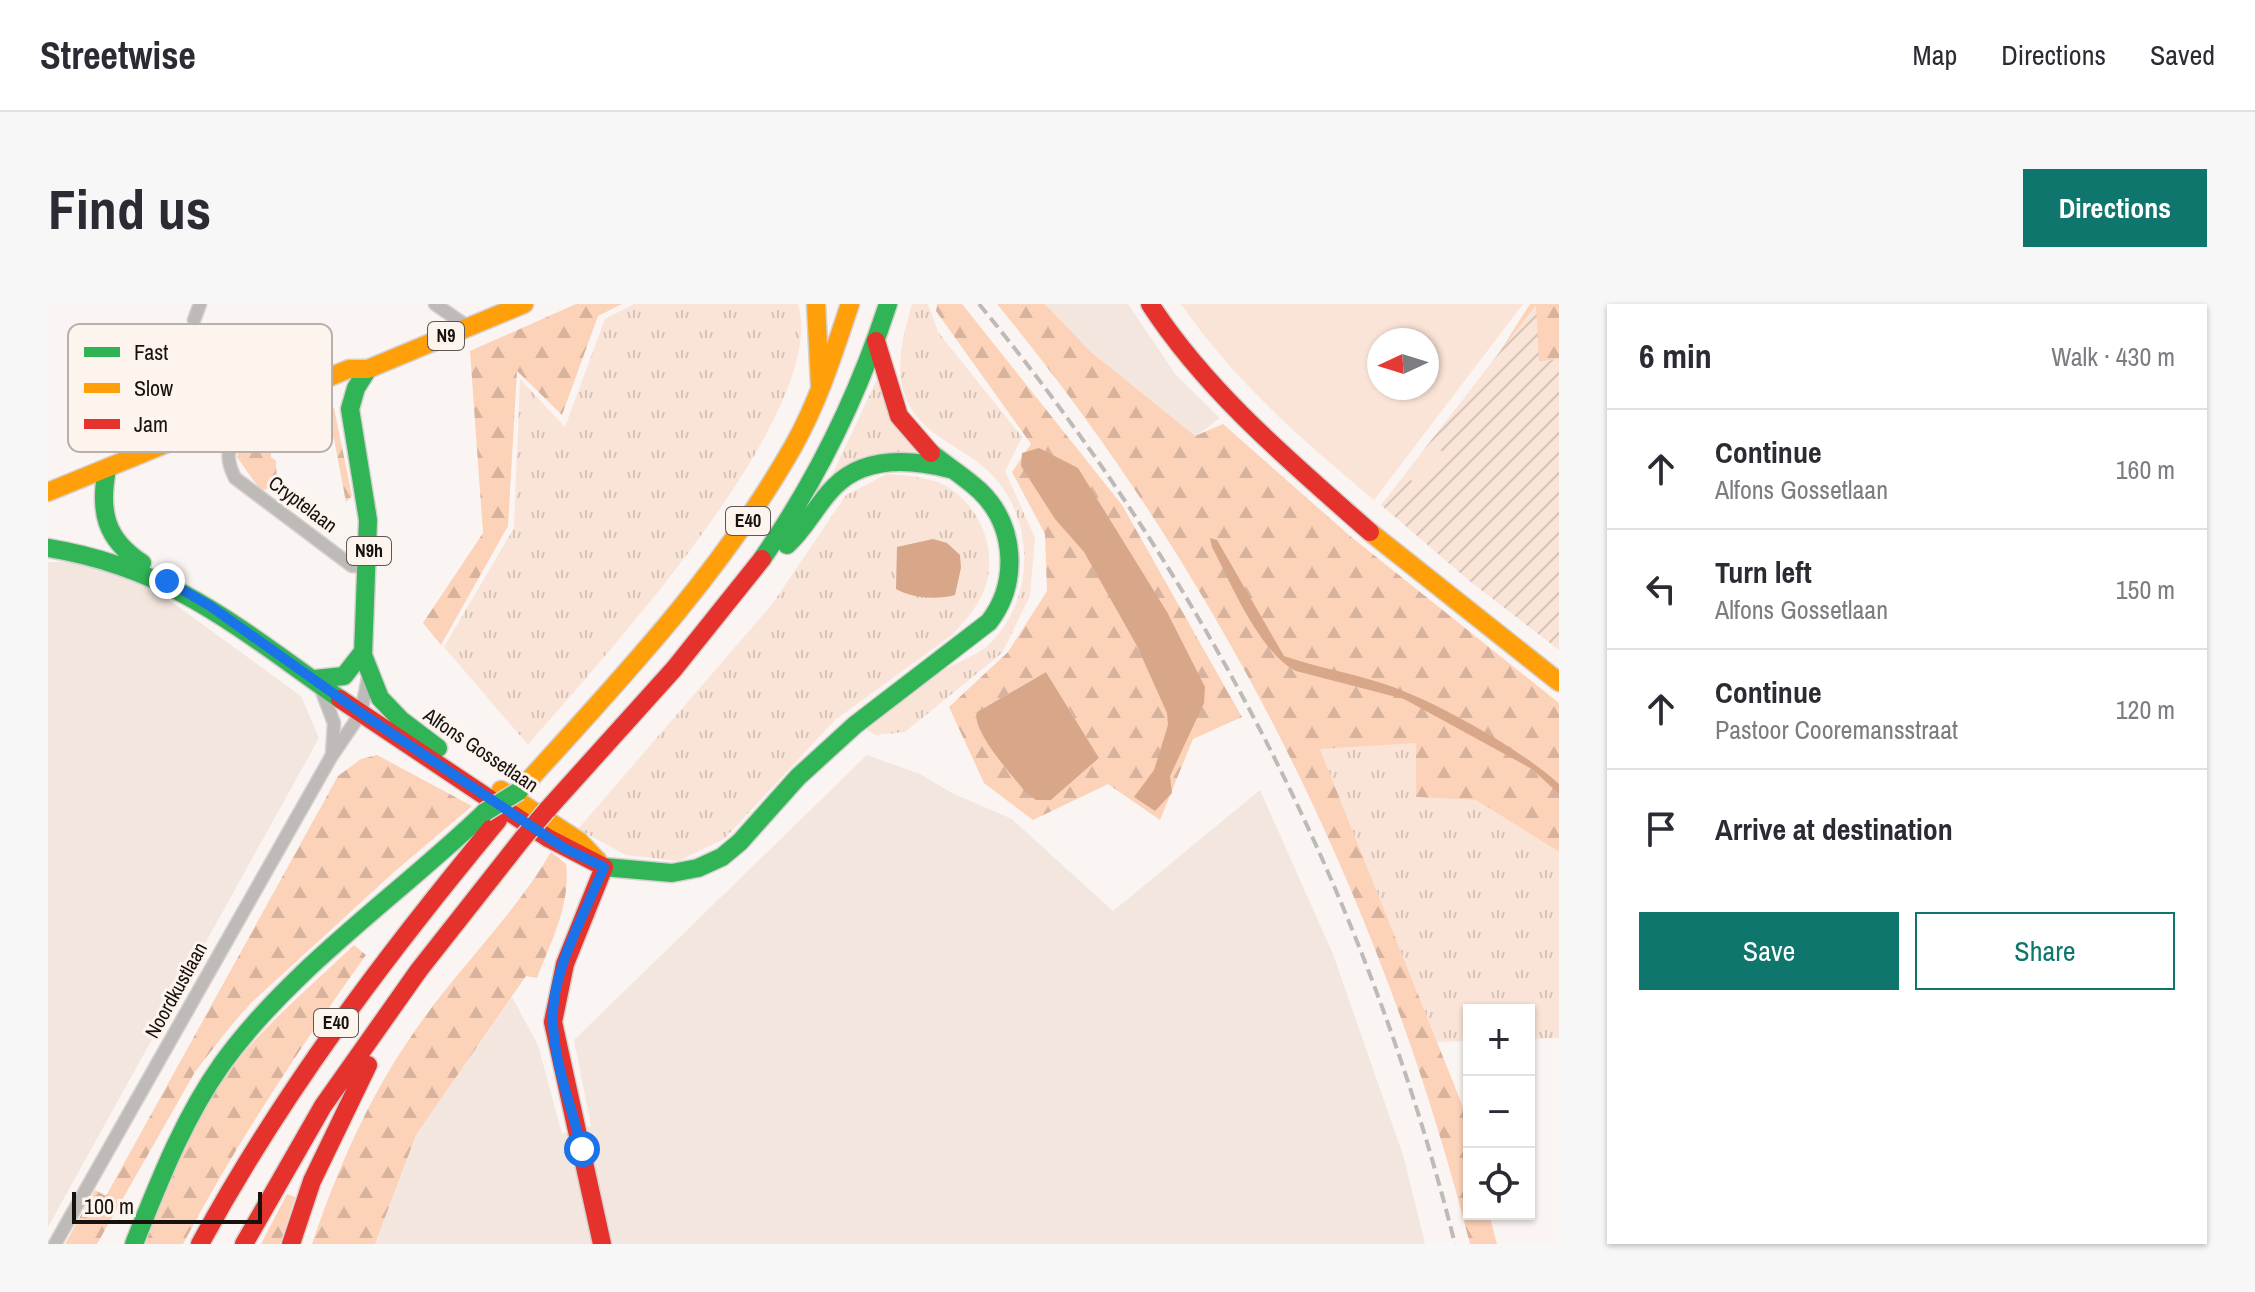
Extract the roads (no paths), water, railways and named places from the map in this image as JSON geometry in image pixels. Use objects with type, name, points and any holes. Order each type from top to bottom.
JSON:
[{"type":"main road","name":"N9","points":[[332,376],[349,369],[368,369],[524,304]]},
{"type":"main road","points":[[816,304],[821,390]]},
{"type":"main road","name":"E40","points":[[200,1244],[241,1169],[333,1026],[491,816],[519,791],[655,639],[727,550],[786,461],[821,390],[850,304]]},
{"type":"main road","name":"E40","points":[[244,1244],[323,1106],[380,1024],[523,838],[712,624],[789,520],[823,461],[876,341],[888,304]]},
{"type":"main road","points":[[1150,304],[1168,334],[1195,367],[1330,498],[1447,599],[1559,682]]},
{"type":"main road","points":[[602,1244],[553,1022],[565,964],[604,867],[652,874],[681,873],[710,864],[738,843],[781,795],[854,726],[918,674],[976,636],[998,610],[1009,572],[1009,549],[997,510],[981,489],[907,429],[891,399],[887,372],[876,341]]},
{"type":"main road","points":[[332,393],[350,409],[356,388],[368,369]]},
{"type":"main road","name":"Alfons Gossetlaan","points":[[350,409],[369,567],[362,653],[369,675],[384,703],[406,727],[579,841],[604,867]]},
{"type":"main road","name":"N9","points":[[48,492],[149,452]]},
{"type":"main road","points":[[750,574],[793,540],[836,485],[858,470],[901,461],[930,463],[959,471]]},
{"type":"main road","points":[[107,469],[101,513],[109,536],[129,556],[167,581]]},
{"type":"main road","points":[[48,548],[115,562],[167,581]]},
{"type":"main road","name":"Alfons Gossetlaan","points":[[167,581],[210,606],[361,713],[577,856],[604,867]]},
{"type":"main road","points":[[315,679],[332,681],[346,677],[362,653]]},
{"type":"main road","points":[[118,1244],[159,1164],[208,1085],[240,1041],[306,975],[491,816]]},
{"type":"main road","points":[[291,1244],[312,1181],[347,1103],[373,1057],[380,1024]]},
{"type":"main road","points":[[134,1244],[178,1137]]},
{"type":"street","points":[[194,320],[200,304]]},
{"type":"street","points":[[435,304],[468,327]]},
{"type":"street","name":"Cryptelaan","points":[[228,452],[227,464],[235,478],[352,566],[369,567]]},
{"type":"street","points":[[361,713],[369,675]]},
{"type":"street","points":[[315,679],[330,706],[334,723],[331,757]]},
{"type":"street","name":"Noordkustlaan","points":[[55,1244],[331,757],[361,713]]},
{"type":"railway","points":[[979,304],[1061,409],[1136,518],[1206,631],[1269,747],[1326,867],[1376,990],[1419,1116],[1455,1244]]}]
